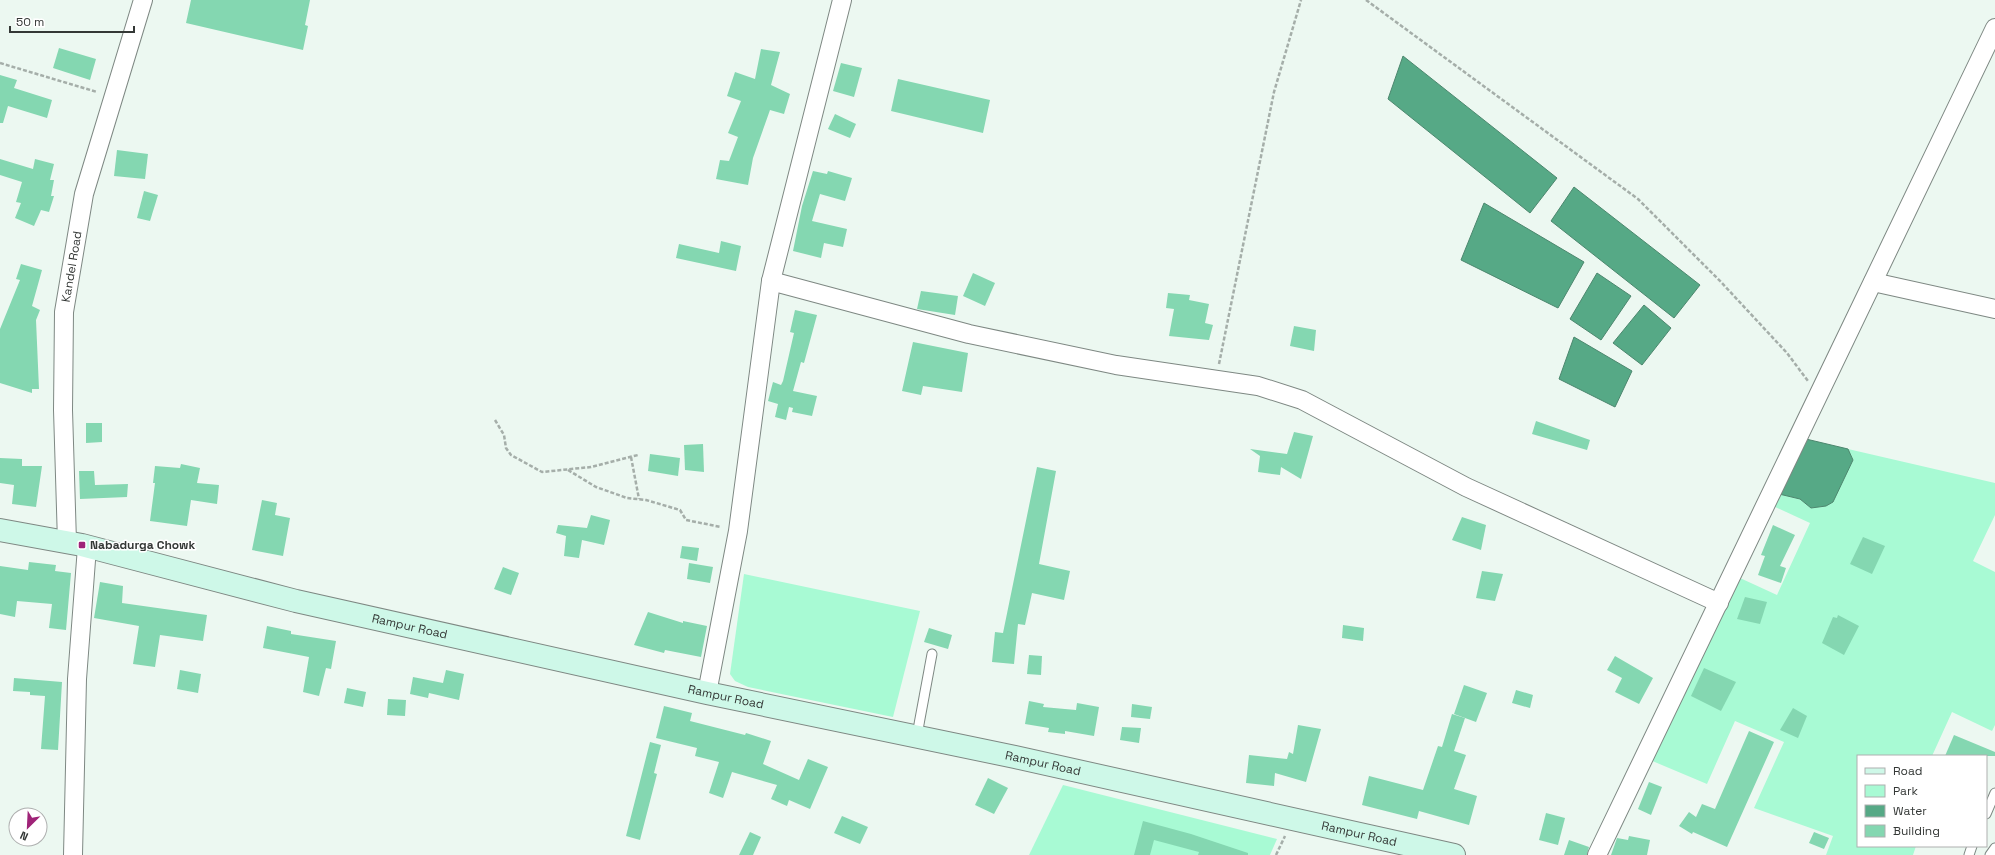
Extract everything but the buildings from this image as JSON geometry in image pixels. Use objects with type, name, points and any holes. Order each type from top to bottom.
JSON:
[{"type":"main road","name":"Rampur Road","points":[[0,530],[77,544],[296,601],[707,693],[861,726],[917,735],[1454,855]]},
{"type":"street","name":"Kandel Road","points":[[73,855],[77,679],[77,544],[63,410],[64,312],[84,194],[143,0]]},
{"type":"street","points":[[707,693],[738,531],[771,281],[842,0]]},
{"type":"street","points":[[1597,855],[1995,28]]},
{"type":"street","points":[[771,281],[969,334],[1116,365],[1258,386],[1302,400],[1466,487],[1719,603]]},
{"type":"street","points":[[1873,282],[1995,309]]},
{"type":"lane","points":[[917,735],[932,654]]},
{"type":"lane","points":[[1987,812],[1995,793]]},
{"type":"lane","points":[[1990,855],[1995,848]]},
{"type":"path","points":[[1216,380],[1274,92],[1301,0]]},
{"type":"path","points":[[1366,0],[1638,199],[1736,298],[1787,353],[1818,395]]},
{"type":"path","points":[[0,63],[113,97]]},
{"type":"path","points":[[495,420],[504,435],[506,448],[511,455],[542,472],[591,467],[638,455]]},
{"type":"path","points":[[631,457],[639,499]]},
{"type":"path","points":[[568,470],[596,487],[626,498],[639,499],[680,510],[686,520],[738,531]]},
{"type":"green space","points":[[1848,449],[1995,483],[1995,515],[1973,561],[1995,572],[1995,725],[1992,731],[1952,712],[1932,755],[1857,755],[1857,847],[1916,847],[1913,855],[1826,855],[1833,836],[1754,808],[1784,742],[1735,721],[1707,784],[1650,760],[1740,578],[1777,595],[1810,523],[1773,506],[1779,494],[1800,499],[1811,508],[1826,506],[1832,502],[1853,460]]},
{"type":"green space","points":[[744,574],[920,611],[893,717],[748,687],[735,681],[730,674]]},
{"type":"green space","points":[[1063,785],[1277,839],[1270,855],[1029,855]]},
{"type":"water","points":[[1403,56],[1557,178],[1530,213],[1388,99]]},
{"type":"water","points":[[1574,187],[1700,285],[1674,318],[1551,221]]},
{"type":"water","points":[[1484,203],[1584,262],[1558,308],[1461,260]]},
{"type":"water","points":[[1597,273],[1631,296],[1601,340],[1570,319]]},
{"type":"water","points":[[1644,305],[1671,328],[1642,365],[1613,343]]},
{"type":"water","points":[[1574,337],[1632,371],[1615,407],[1559,379]]},
{"type":"water","points":[[1806,439],[1848,449],[1853,460],[1833,502],[1826,506],[1811,508],[1800,499],[1779,494]]},
{"type":"place","name":"Nabadurga Chowk","points":[[82,545]]}]
